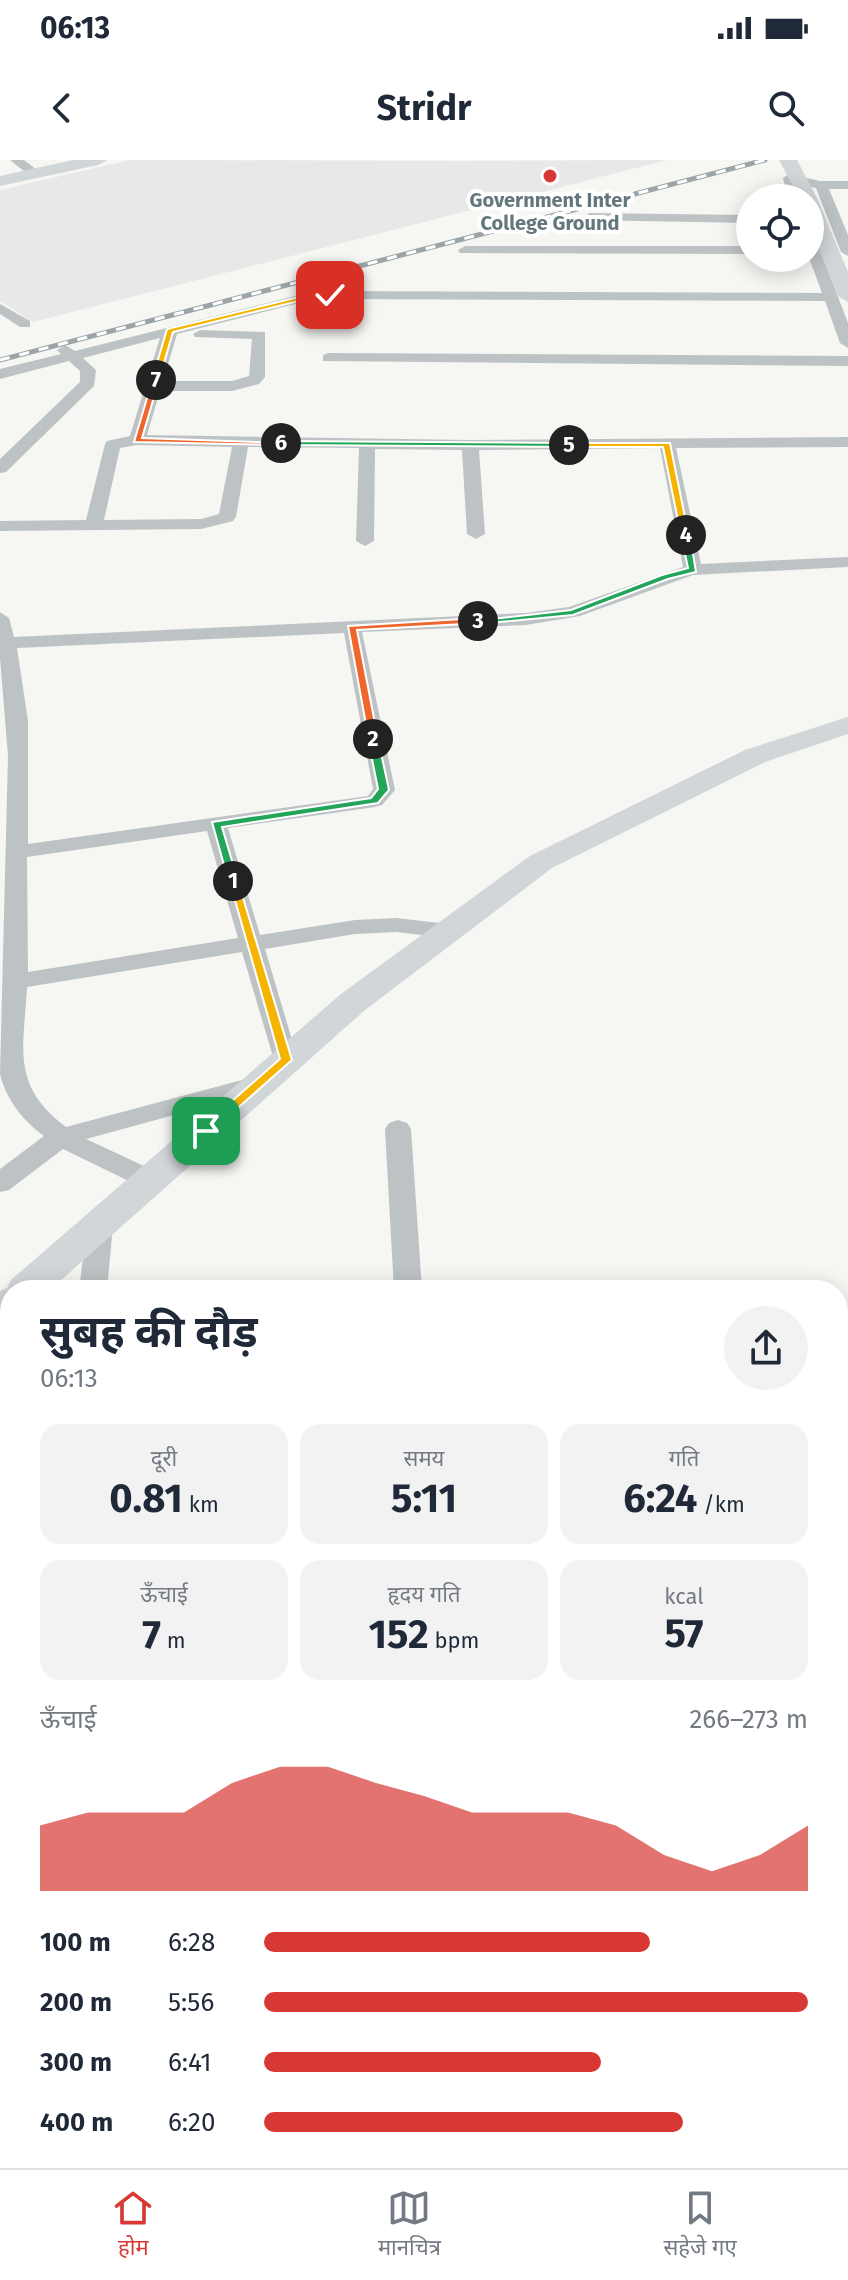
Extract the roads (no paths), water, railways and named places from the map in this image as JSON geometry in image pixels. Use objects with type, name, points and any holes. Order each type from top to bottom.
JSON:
[{"type":"main road","points":[[0,175],[70,160]]},
{"type":"main road","points":[[0,181],[27,167],[98,160]]},
{"type":"main road","points":[[788,160],[808,184]]},
{"type":"main road","points":[[824,226],[839,297]]},
{"type":"main road","points":[[37,1280],[353,1002],[541,862],[755,756],[848,725]]},
{"type":"street","points":[[824,190],[848,185]]},
{"type":"street","points":[[824,203],[848,202]]},
{"type":"street","points":[[824,208],[843,229],[848,252]]},
{"type":"street","points":[[590,217],[736,219]]},
{"type":"street","points":[[465,250],[736,250]]},
{"type":"street","points":[[824,270],[839,297],[848,343]]},
{"type":"street","points":[[0,374],[69,353],[169,333],[303,298],[330,295],[839,297]]},
{"type":"street","points":[[0,308],[25,324]]},
{"type":"street","points":[[137,440],[169,333]]},
{"type":"street","points":[[154,386],[232,386],[249,383],[257,377],[260,335],[169,333]]},
{"type":"street","points":[[0,468],[88,383],[88,370],[69,353]]},
{"type":"street","points":[[328,358],[848,361]]},
{"type":"street","points":[[94,524],[112,446],[117,442],[367,445],[848,442]]},
{"type":"street","points":[[0,526],[201,524],[223,520],[227,517],[241,442]]},
{"type":"street","points":[[667,444],[693,570]]},
{"type":"street","points":[[365,541],[367,445]]},
{"type":"street","points":[[470,445],[476,534]]},
{"type":"street","points":[[4,645],[557,615],[596,605],[665,577],[693,570],[848,562]]},
{"type":"street","points":[[0,618],[19,852],[8,898],[16,981],[11,1056],[13,1080],[26,1103],[61,1137],[150,1180]]},
{"type":"street","points":[[19,852],[368,802],[379,797],[384,790],[352,628]]},
{"type":"street","points":[[216,824],[286,1060]]},
{"type":"street","points":[[16,981],[377,925],[448,931]]},
{"type":"street","points":[[0,1183],[61,1137],[261,1083]]},
{"type":"street","points":[[398,1129],[407,1280]]},
{"type":"street","points":[[94,1280],[100,1225]]},
{"type":"railway","points":[[0,360],[765,160]]},
{"type":"place","name":"Government Inter College Ground","points":[[550,176]]}]
